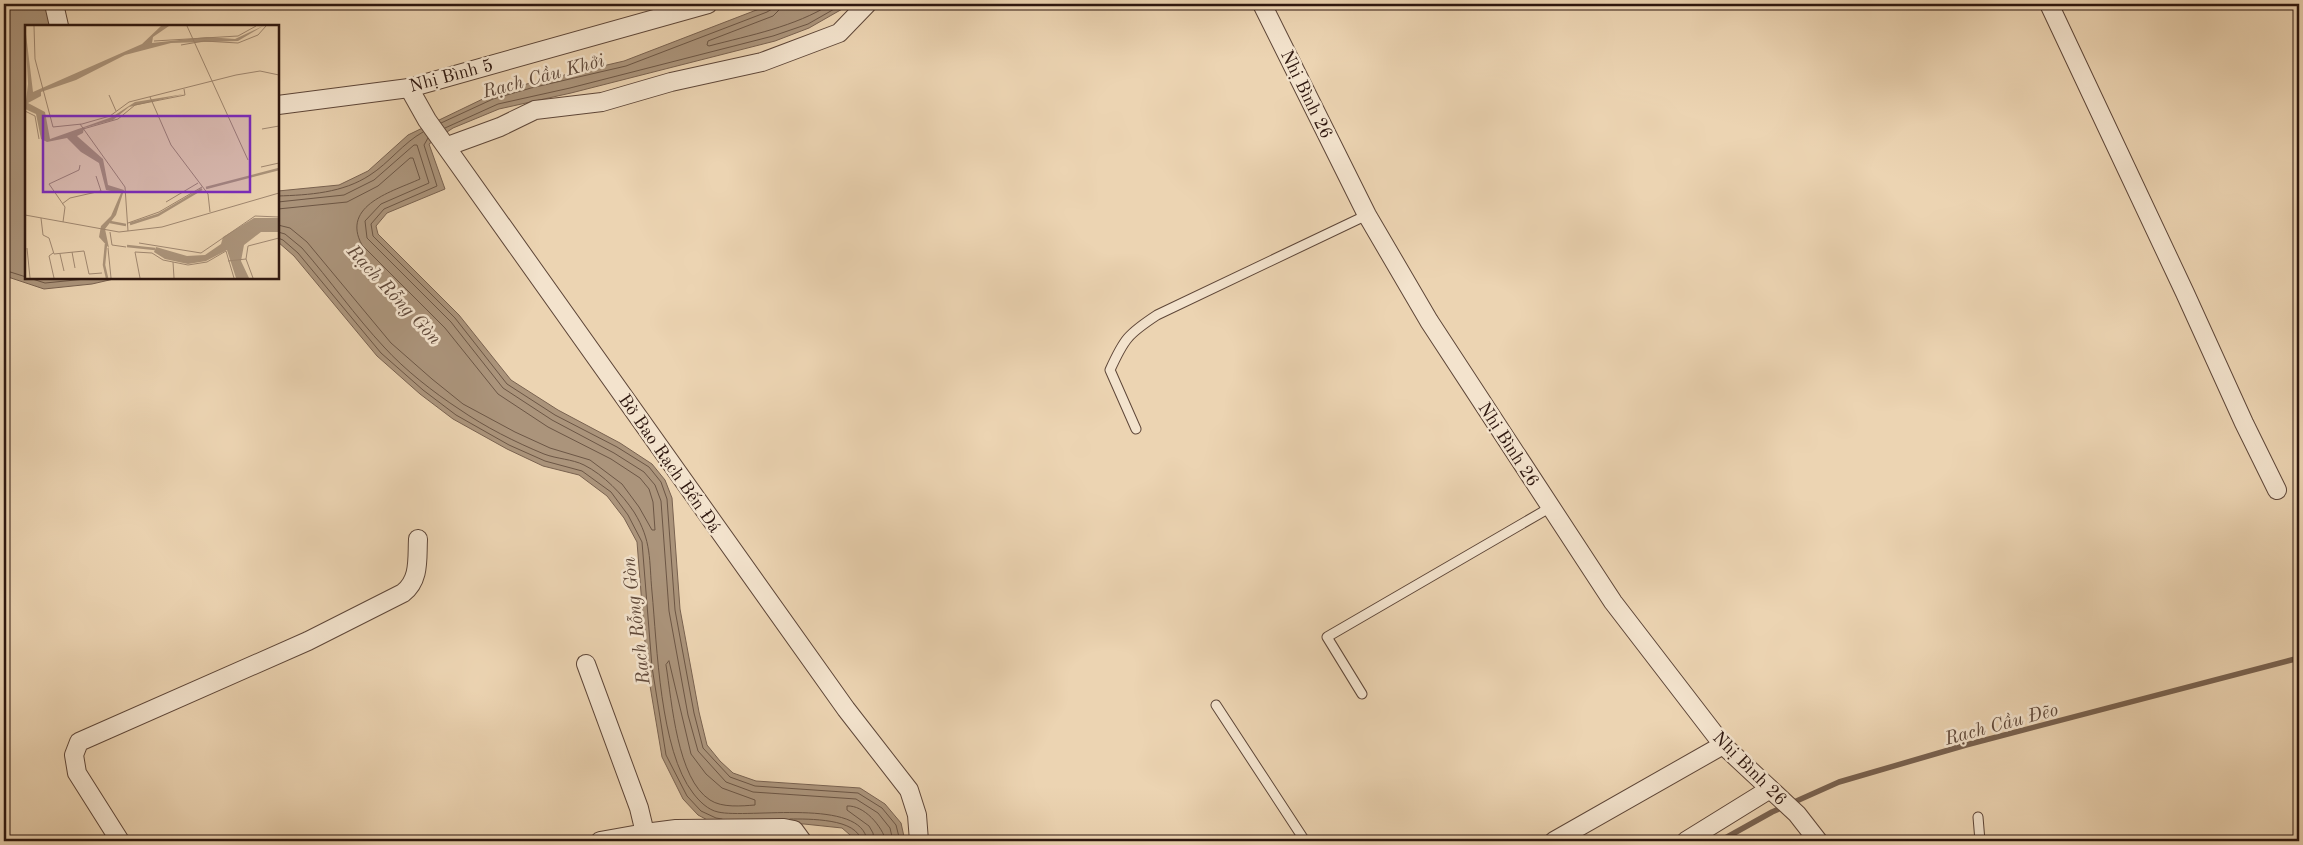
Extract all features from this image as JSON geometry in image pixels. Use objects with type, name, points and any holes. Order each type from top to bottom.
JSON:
[{"type":"street","points":[[54,4],[59,25]]},
{"type":"street","name":"Nhị Bình 5","points":[[279,105],[409,88],[708,4]]},
{"type":"street","points":[[444,143],[500,127],[535,110],[602,102],[671,82],[762,62],[839,33],[867,4]]},
{"type":"street","name":"Nhị Bình 26","points":[[1262,4],[1367,215],[1429,321],[1613,602],[1723,745],[1797,814],[1818,841]]},
{"type":"street","points":[[2049,4],[2277,490]]},
{"type":"street","name":"Bờ Bao Rạch Bến Đá","points":[[409,88],[427,120],[716,528],[846,710],[909,790],[917,815],[919,841]]},
{"type":"street","points":[[120,841],[77,773],[74,755],[79,742],[308,641],[403,593],[415,580],[418,539]]},
{"type":"street","points":[[586,664],[640,808],[645,833]]},
{"type":"street","points":[[1554,841],[1723,745]]},
{"type":"street","points":[[1686,841],[1774,792]]},
{"type":"street","points":[[600,841],[676,830],[784,828],[794,830],[802,841]]},
{"type":"lane","points":[[1136,429],[1110,370],[1120,348],[1132,331],[1157,315],[1367,215]]},
{"type":"lane","points":[[1362,694],[1327,637],[1551,507]]},
{"type":"lane","points":[[1216,705],[1305,841]]},
{"type":"lane","points":[[1978,817],[1980,841]]},
{"type":"water","points":[[4,4],[47,4],[54,25],[25,25],[25,279],[114,279],[92,284],[44,289],[8,277],[4,273]]},
{"type":"water","name":"Rạch Rỗng Gòn","points":[[772,4],[851,4],[809,28],[775,41],[571,93],[499,109],[453,128],[429,144],[445,189],[387,213],[376,226],[378,234],[459,315],[511,380],[558,410],[620,443],[652,464],[665,480],[672,498],[680,609],[699,712],[707,745],[720,761],[733,773],[756,781],[860,788],[885,804],[901,823],[905,841],[857,841],[842,828],[804,824],[715,824],[698,815],[683,799],[662,757],[647,668],[637,542],[624,518],[607,496],[579,475],[543,466],[507,449],[453,419],[420,394],[377,356],[294,256],[279,243],[279,191],[339,185],[368,171],[408,135],[491,95],[530,83],[624,61]]},
{"type":"waterway","name":"Rạch Cầu Đẽo","points":[[1720,841],[1772,812],[1839,782],[1966,745],[2299,658]]},
{"type":"water label","name":"Rạch Cầu Khởi","points":[[543,75]]}]
